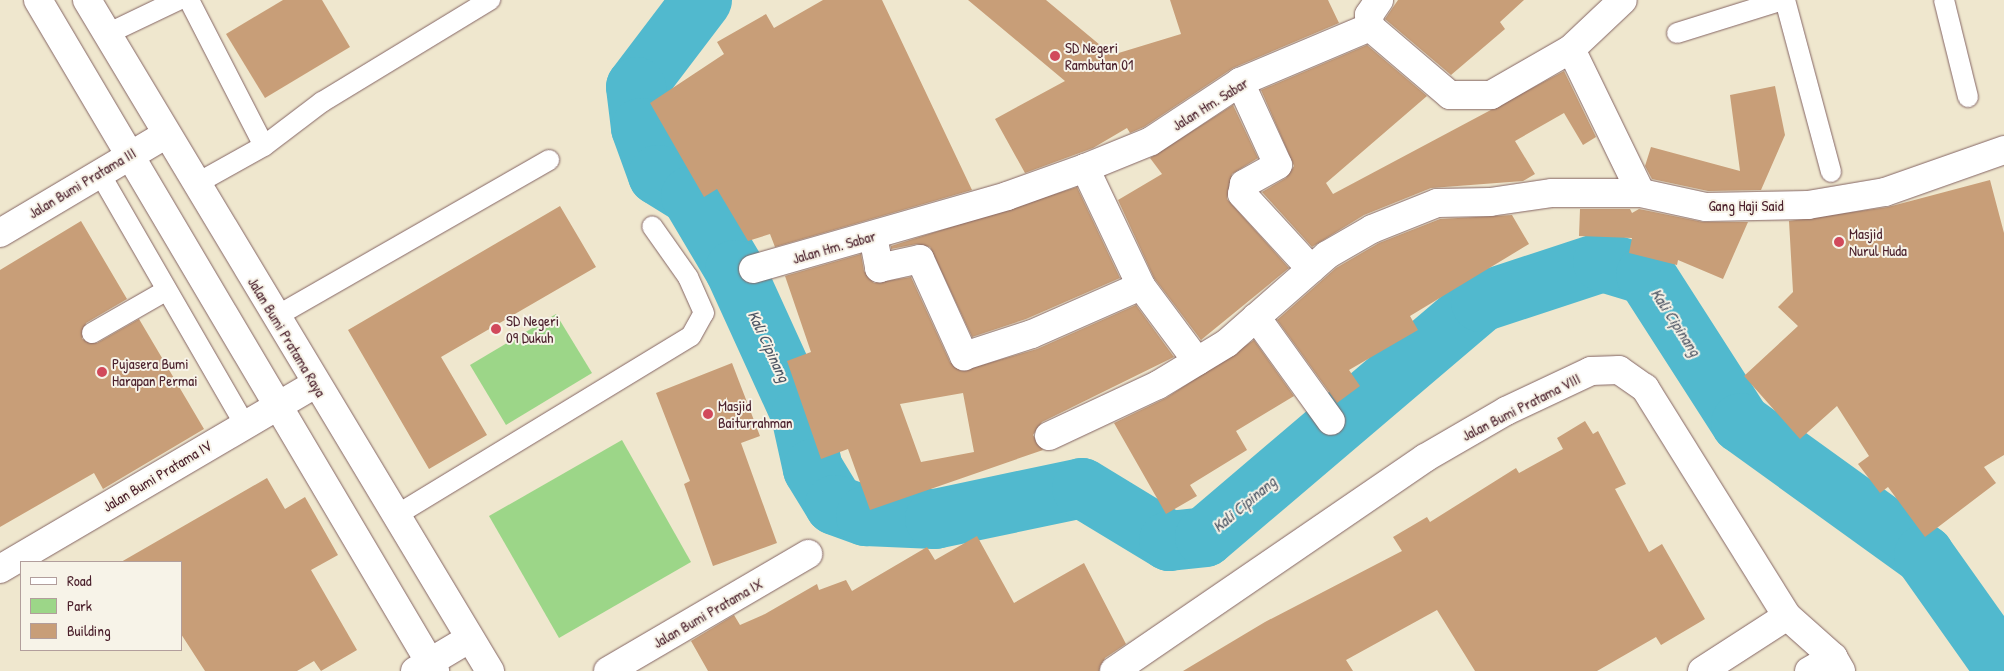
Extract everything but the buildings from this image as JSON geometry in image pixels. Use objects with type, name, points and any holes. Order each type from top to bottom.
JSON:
[{"type":"street","points":[[38,0],[427,668],[469,639]]},
{"type":"street","name":"Jalan Bumi Pratama Raya","points":[[87,0],[194,185],[490,671]]},
{"type":"street","points":[[1379,0],[1369,15],[1370,26],[1450,95],[1461,98],[1491,95],[1570,49],[1623,0]]},
{"type":"street","name":"Jalan Hm. Sabar","points":[[753,269],[873,236],[1085,168],[1151,141],[1240,82],[1370,26]]},
{"type":"street","points":[[1570,49],[1641,193]]},
{"type":"street","points":[[1240,82],[1278,165],[1244,184],[1242,194],[1311,269]]},
{"type":"street","name":"Jalan Bumi Pratama III","points":[[0,233],[99,172],[165,135]]},
{"type":"street","name":"Gang Haji Said","points":[[1049,436],[1228,343],[1311,269],[1372,229],[1437,203],[1490,202],[1552,193],[1641,193],[1706,207],[1808,204],[1885,192],[2004,150]]},
{"type":"street","points":[[1085,168],[1141,286],[1196,361]]},
{"type":"street","points":[[873,236],[879,268],[920,259],[964,356],[1032,334],[1141,286]]},
{"type":"street","points":[[1256,317],[1331,421]]},
{"type":"street","name":"Jalan Bumi Pratama VIII","points":[[1114,671],[1425,458],[1506,411],[1591,372],[1619,370],[1645,388],[1787,616],[1837,664]]},
{"type":"street","name":"Jalan Bumi Pratama IV","points":[[0,569],[315,384]]},
{"type":"street","name":"Jalan Bumi Pratama IX","points":[[608,671],[808,554]]},
{"type":"street","points":[[1702,671],[1787,616]]},
{"type":"street","points":[[1809,671],[1837,664]]},
{"type":"lane","points":[[107,34],[178,0]]},
{"type":"lane","points":[[189,0],[264,146]]},
{"type":"lane","points":[[194,185],[264,146],[322,102],[490,0]]},
{"type":"lane","points":[[1677,33],[1784,0],[1831,172]]},
{"type":"lane","points":[[1944,0],[1968,97]]},
{"type":"lane","points":[[275,317],[549,160]]},
{"type":"lane","points":[[99,172],[246,425]]},
{"type":"lane","points":[[395,516],[691,336],[704,313],[688,277],[652,226]]},
{"type":"lane","points":[[92,333],[167,290]]},
{"type":"green space","points":[[556,314],[592,373],[506,425],[470,365]]},
{"type":"green space","points":[[622,440],[691,562],[559,638],[489,516]]},
{"type":"waterway","name":"Kali Cipinang","points":[[702,0],[636,87],[641,128],[658,175],[691,196],[735,270],[801,415],[813,469],[835,505],[866,516],[935,519],[1082,488],[1169,541],[1205,537],[1481,302],[1603,262],[1646,275],[1741,423],[1924,555],[2004,668]]},
{"type":"place","name":"SD Negeri Rambutan 01","points":[[1055,56]]},
{"type":"place","name":"Masjid Nurul Huda","points":[[1839,242]]},
{"type":"place","name":"SD Negeri 09 Dukuh","points":[[496,329]]},
{"type":"place","name":"Pujasera Bumi Harapan Permai","points":[[102,372]]},
{"type":"place","name":"Masjid Baiturrahman","points":[[708,414]]}]
